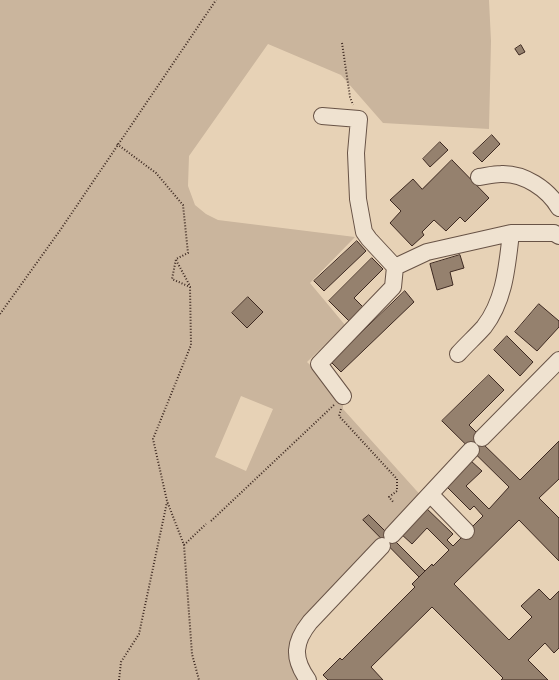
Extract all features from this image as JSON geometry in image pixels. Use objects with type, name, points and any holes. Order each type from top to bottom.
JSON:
[{"type":"lane","points":[[322,116],[359,119],[356,153],[358,199],[364,232],[394,266],[393,287],[319,364],[343,396]]},
{"type":"lane","points":[[479,177],[502,174],[520,176],[541,187],[555,201],[559,208]]},
{"type":"lane","points":[[394,266],[428,252],[511,233],[554,233],[559,236]]},
{"type":"lane","points":[[458,354],[484,326],[498,303],[506,276],[511,233]]},
{"type":"lane","points":[[308,680],[300,668],[296,658],[297,647],[301,636],[310,622],[477,444],[559,360]]},
{"type":"lane","points":[[430,494],[466,531]]},
{"type":"path","points":[[0,314],[61,229],[216,0]]},
{"type":"path","points":[[342,43],[350,97],[359,119]]},
{"type":"path","points":[[118,144],[156,173],[183,205],[188,253],[176,259]]},
{"type":"path","points":[[176,259],[172,279],[190,287]]},
{"type":"path","points":[[176,259],[190,287],[191,345],[153,439],[168,501],[184,545],[192,654],[199,680]]},
{"type":"path","points":[[343,396],[339,416],[397,479],[397,491],[390,497],[394,503]]},
{"type":"path","points":[[211,521],[343,396]]},
{"type":"path","points":[[119,680],[121,662],[139,634],[168,501]]},
{"type":"path","points":[[184,545],[206,524]]},
{"type":"shaded area","points":[[0,0],[489,0],[491,41],[489,129],[383,123],[341,75],[268,44],[189,156],[188,186],[195,205],[206,214],[218,220],[355,237],[310,283],[345,325],[307,362],[343,396],[343,409],[424,499],[302,629],[302,680],[0,680]],"holes":[[[241,396],[273,409],[246,471],[215,457]]]},
{"type":"building","points":[[521,45],[525,52],[519,55],[515,49]]},
{"type":"building","points":[[492,135],[500,144],[482,162],[473,153]]},
{"type":"building","points":[[440,142],[448,150],[430,167],[423,159]]},
{"type":"building","points":[[452,160],[489,198],[465,222],[460,217],[446,231],[434,220],[422,232],[424,235],[412,246],[390,223],[401,211],[390,200],[413,179],[422,189]]},
{"type":"building","points":[[357,241],[366,251],[324,291],[314,281]]},
{"type":"building","points":[[460,255],[464,268],[450,272],[453,285],[437,290],[430,264]]},
{"type":"building","points":[[372,258],[383,269],[354,298],[363,307],[349,321],[329,301]]},
{"type":"building","points":[[405,291],[414,302],[341,372],[331,362]]},
{"type":"building","points":[[248,297],[263,312],[247,328],[232,313]]},
{"type":"building","points":[[539,304],[559,321],[559,327],[537,351],[515,332]]},
{"type":"building","points":[[507,336],[533,362],[520,376],[494,350]]},
{"type":"building","points":[[489,375],[504,390],[469,425],[482,438],[480,441],[520,480],[559,441],[559,479],[539,498],[559,518],[559,561],[519,520],[454,584],[509,640],[532,617],[521,606],[539,589],[550,600],[559,591],[559,648],[554,653],[545,643],[528,660],[548,680],[501,680],[503,678],[432,607],[371,667],[383,680],[328,680],[323,675],[340,658],[342,660],[415,587],[412,584],[449,550],[427,528],[412,544],[400,533],[423,505],[453,534],[447,540],[453,546],[483,516],[474,506],[470,510],[445,485],[470,460],[482,471],[466,486],[489,509],[509,487],[442,421]]},
{"type":"building","points":[[369,515],[425,571],[419,577],[363,520]]}]
